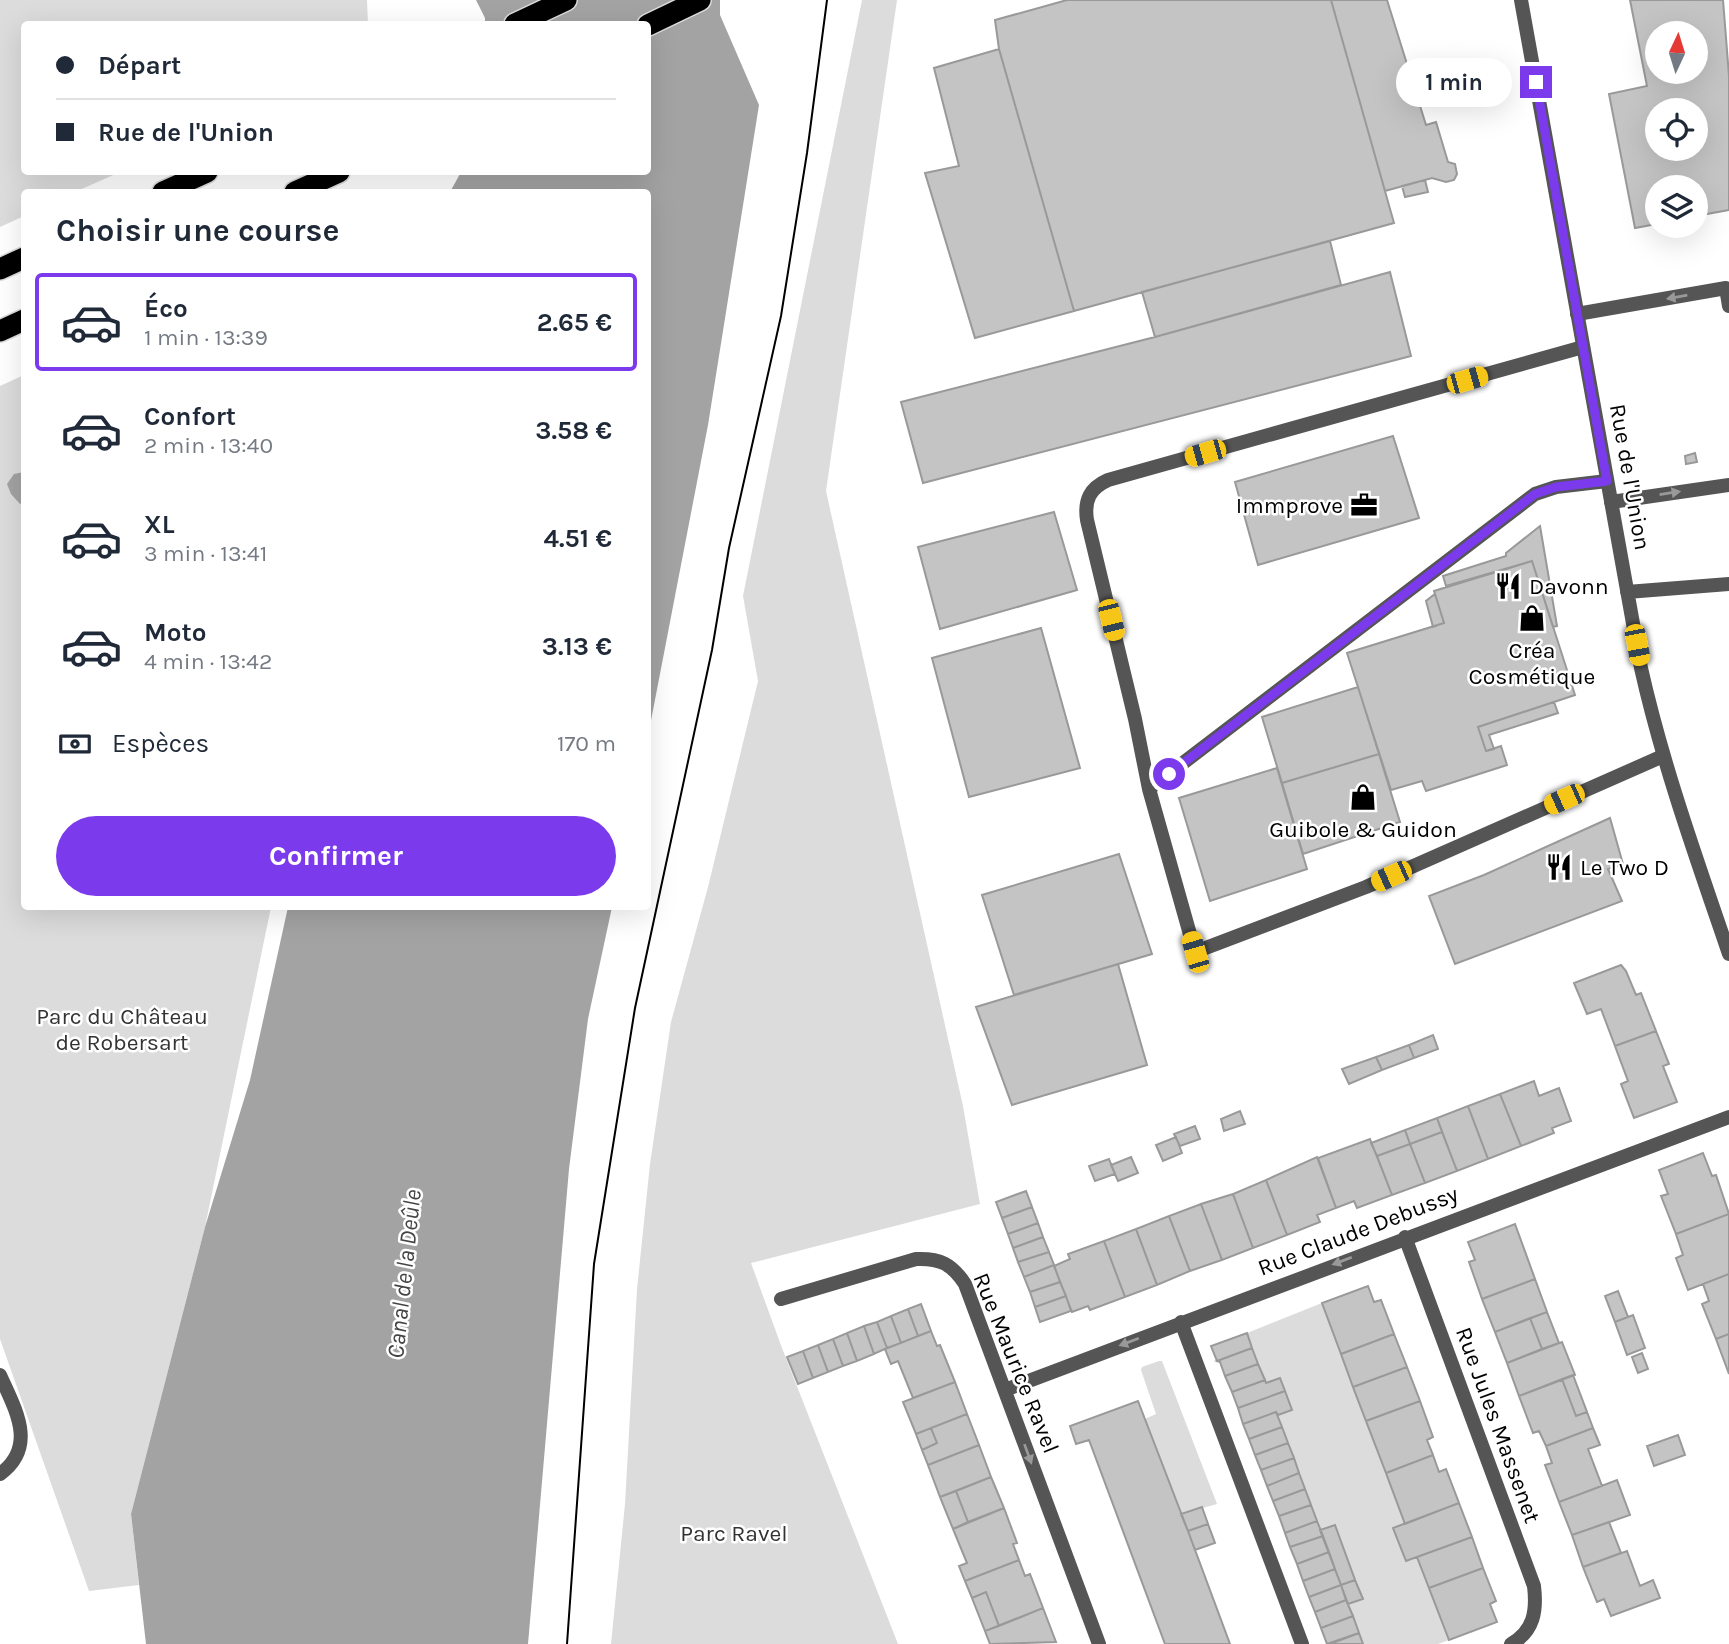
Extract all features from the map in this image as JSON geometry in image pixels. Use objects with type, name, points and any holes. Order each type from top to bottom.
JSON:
[{"type":"highway","points":[[521,21],[566,0]]},
{"type":"highway","points":[[651,24],[700,0]]},
{"type":"highway","points":[[170,189],[200,175]]},
{"type":"highway","points":[[302,189],[332,175]]},
{"type":"highway","points":[[0,269],[21,259]]},
{"type":"highway","points":[[0,331],[21,321]]},
{"type":"street","name":"Rue de l'Union","points":[[1521,0],[1641,668],[1663,756],[1729,954]]},
{"type":"street","points":[[1577,314],[1726,288],[1729,306]]},
{"type":"street","points":[[1583,347],[1108,480],[1091,491],[1086,501],[1087,520],[1149,789],[1195,952],[1366,887],[1663,756]]},
{"type":"street","points":[[1149,789],[1535,494],[1556,487],[1607,481]]},
{"type":"street","points":[[1611,502],[1729,485]]},
{"type":"street","points":[[1627,592],[1729,584]]},
{"type":"street","name":"Rue Claude Debussy","points":[[1004,1390],[1729,1116]]},
{"type":"street","name":"Rue Jules Massenet","points":[[1405,1237],[1534,1586],[1535,1616],[1528,1630],[1511,1644]]},
{"type":"street","name":"Rue Maurice Ravel","points":[[781,1299],[916,1259],[932,1258],[947,1262],[965,1284],[1098,1644]]},
{"type":"street","points":[[1181,1322],[1302,1644]]},
{"type":"street","points":[[0,1375],[20,1423],[21,1441],[10,1467],[0,1474]]},
{"type":"green space","points":[[0,0],[367,0],[368,21],[21,21],[21,175],[113,175],[82,189],[21,189],[21,217],[0,227]]},
{"type":"green space","name":"Parc Ravel","points":[[862,0],[897,0],[826,491],[963,1106],[980,1204],[751,1263],[898,1644],[611,1644],[625,1504],[637,1289],[650,1164],[671,1022],[708,887],[758,681],[743,596]]},
{"type":"green space","name":"Parc du Château de Robersart","points":[[21,376],[21,910],[270,910],[205,1227],[131,1514],[139,1585],[89,1591],[0,1339],[0,386]]},
{"type":"green space","points":[[1322,1303],[1405,1524],[1393,1528],[1405,1561],[1417,1557],[1449,1640],[1438,1644],[1363,1644],[1348,1604],[1362,1599],[1335,1526],[1320,1530],[1278,1415],[1292,1410],[1280,1378],[1266,1383],[1247,1333]]},
{"type":"green space","points":[[1162,1361],[1217,1504],[1181,1514],[1145,1419],[1156,1414],[1141,1370],[1142,1367]]},
{"type":"water","points":[[476,0],[720,0],[720,15],[759,105],[708,425],[651,720],[651,189],[452,189],[459,175],[651,175],[651,21],[485,21]]},
{"type":"water","points":[[21,473],[20,504],[7,484],[14,474]]},
{"type":"water","name":"Canal de la Deûle","points":[[287,910],[611,910],[588,1019],[569,1169],[528,1644],[146,1644],[131,1514],[205,1227],[250,1080]]},
{"type":"building","points":[[1067,0],[1331,0],[1394,223],[1074,311],[999,49],[995,20]]},
{"type":"building","points":[[1331,0],[1387,0],[1426,125],[1436,122],[1448,162],[1455,164],[1457,174],[1454,180],[1446,182],[1432,178],[1385,191]]},
{"type":"building","points":[[1630,0],[1723,0],[1729,76],[1729,210],[1708,214],[1708,175],[1645,175],[1645,226],[1635,228],[1609,94],[1647,84],[1708,84],[1708,21],[1645,21],[1645,76]]},
{"type":"building","points":[[999,49],[1074,311],[975,338],[925,173],[959,166],[934,68]]},
{"type":"building","points":[[1425,180],[1428,192],[1405,197],[1402,186]]},
{"type":"building","points":[[1330,241],[1341,285],[1155,337],[1142,292]]},
{"type":"building","points":[[1390,272],[1411,356],[923,483],[901,402],[1155,337]]},
{"type":"building","points":[[1393,436],[1419,518],[1258,565],[1235,482]]},
{"type":"building","points":[[1695,453],[1697,462],[1686,464],[1685,456]]},
{"type":"building","points":[[1054,512],[1077,590],[940,629],[918,547]]},
{"type":"building","points":[[1540,526],[1557,626],[1553,627],[1532,561],[1446,586],[1443,576],[1506,556],[1506,553]]},
{"type":"building","points":[[1532,561],[1575,695],[1478,727],[1486,751],[1501,746],[1507,765],[1426,791],[1422,781],[1391,790],[1347,653],[1444,623],[1434,591]]},
{"type":"building","points":[[1435,594],[1444,623],[1433,627],[1426,601]]},
{"type":"building","points":[[1041,628],[1080,768],[969,797],[932,658]]},
{"type":"building","points":[[1358,687],[1379,754],[1282,783],[1262,717]]},
{"type":"building","points":[[1554,702],[1558,713],[1489,735],[1494,749],[1486,751],[1478,727]]},
{"type":"building","points":[[1379,754],[1400,822],[1303,854],[1282,783]]},
{"type":"building","points":[[1277,768],[1307,869],[1210,901],[1179,798]]},
{"type":"building","points":[[1610,818],[1623,864],[1608,869],[1622,901],[1455,964],[1429,896],[1484,875]]},
{"type":"building","points":[[1119,854],[1152,954],[1014,995],[982,895]]},
{"type":"building","points":[[1118,964],[1147,1065],[1012,1105],[976,1007]]},
{"type":"building","points":[[1621,965],[1636,995],[1641,993],[1656,1031],[1615,1046],[1601,1009],[1587,1014],[1574,983]]},
{"type":"building","points":[[1656,1031],[1669,1064],[1663,1066],[1677,1102],[1634,1118],[1621,1084],[1628,1081],[1615,1046]]},
{"type":"building","points":[[1433,1035],[1438,1049],[1414,1058],[1409,1045]]},
{"type":"building","points":[[1409,1045],[1414,1058],[1382,1070],[1376,1057]]},
{"type":"building","points":[[1376,1057],[1382,1070],[1349,1084],[1342,1069]]},
{"type":"building","points":[[1534,1081],[1539,1096],[1559,1088],[1571,1121],[1552,1128],[1554,1133],[1521,1146],[1500,1094]]},
{"type":"building","points":[[1500,1094],[1521,1146],[1488,1159],[1468,1106]]},
{"type":"building","points":[[1468,1106],[1488,1159],[1457,1171],[1437,1118]]},
{"type":"building","points":[[1240,1111],[1245,1124],[1224,1131],[1221,1119]]},
{"type":"building","points":[[1437,1118],[1442,1132],[1410,1144],[1405,1130]]},
{"type":"building","points":[[1195,1126],[1200,1139],[1180,1146],[1174,1134]]},
{"type":"building","points":[[1405,1130],[1410,1144],[1377,1156],[1371,1143]]},
{"type":"building","points":[[1442,1132],[1457,1171],[1425,1183],[1410,1144]]},
{"type":"building","points":[[1176,1137],[1182,1153],[1163,1161],[1156,1145]]},
{"type":"building","points":[[1370,1139],[1392,1195],[1357,1208],[1354,1201],[1336,1208],[1318,1158]]},
{"type":"building","points":[[1410,1144],[1425,1183],[1392,1195],[1377,1156]]},
{"type":"building","points":[[1703,1153],[1712,1176],[1716,1175],[1729,1214],[1676,1234],[1661,1196],[1668,1194],[1659,1170]]},
{"type":"building","points":[[1131,1157],[1138,1173],[1118,1181],[1111,1165]]},
{"type":"building","points":[[1317,1157],[1336,1208],[1317,1215],[1320,1222],[1287,1235],[1266,1180]]},
{"type":"building","points":[[1109,1159],[1115,1174],[1095,1181],[1089,1166]]},
{"type":"building","points":[[1266,1180],[1287,1235],[1253,1248],[1233,1194]]},
{"type":"building","points":[[1026,1191],[1032,1207],[1002,1218],[996,1202]]},
{"type":"building","points":[[1233,1194],[1253,1248],[1222,1260],[1201,1204]]},
{"type":"building","points":[[1201,1204],[1222,1260],[1190,1271],[1169,1216]]},
{"type":"building","points":[[1032,1207],[1038,1223],[1008,1234],[1002,1218]]},
{"type":"building","points":[[1729,1214],[1729,1274],[1688,1290],[1676,1258],[1683,1255],[1676,1234]]},
{"type":"building","points":[[1169,1216],[1190,1271],[1157,1285],[1136,1229]]},
{"type":"building","points":[[1038,1223],[1043,1237],[1013,1248],[1008,1234]]},
{"type":"building","points":[[1515,1224],[1535,1279],[1482,1299],[1469,1262],[1475,1260],[1468,1242]]},
{"type":"building","points":[[1136,1229],[1157,1285],[1125,1297],[1104,1241]]},
{"type":"building","points":[[1043,1237],[1049,1252],[1018,1262],[1013,1248]]},
{"type":"building","points":[[1104,1241],[1125,1297],[1090,1310],[1088,1306],[1072,1312],[1054,1266],[1070,1259],[1068,1254]]},
{"type":"building","points":[[1049,1252],[1054,1265],[1024,1277],[1018,1262]]},
{"type":"building","points":[[1054,1265],[1060,1282],[1030,1292],[1024,1277]]},
{"type":"building","points":[[1729,1274],[1729,1334],[1716,1339],[1702,1304],[1709,1301],[1703,1284]]},
{"type":"building","points":[[1535,1279],[1547,1312],[1495,1332],[1482,1299]]},
{"type":"building","points":[[1060,1282],[1066,1296],[1035,1307],[1030,1292]]},
{"type":"building","points":[[1368,1286],[1374,1302],[1381,1300],[1394,1334],[1341,1354],[1322,1303]]},
{"type":"building","points":[[1618,1291],[1628,1317],[1615,1322],[1605,1296]]},
{"type":"building","points":[[1066,1296],[1071,1311],[1040,1322],[1035,1307]]},
{"type":"building","points":[[921,1304],[931,1331],[918,1336],[908,1309]]},
{"type":"building","points":[[908,1309],[918,1336],[901,1343],[891,1316]]},
{"type":"building","points":[[1547,1312],[1559,1343],[1542,1349],[1530,1318]]},
{"type":"building","points":[[1633,1315],[1645,1348],[1627,1355],[1615,1322]]},
{"type":"building","points":[[891,1316],[901,1343],[887,1348],[877,1322]]},
{"type":"building","points":[[1530,1318],[1542,1349],[1507,1363],[1495,1332]]},
{"type":"building","points":[[877,1322],[887,1348],[874,1354],[864,1326]]},
{"type":"building","points":[[864,1326],[874,1354],[857,1361],[847,1333]]},
{"type":"building","points":[[931,1331],[937,1346],[940,1345],[955,1382],[913,1398],[898,1361],[891,1364],[885,1349]]},
{"type":"building","points":[[847,1333],[857,1361],[843,1366],[833,1339]]},
{"type":"building","points":[[1247,1333],[1252,1348],[1217,1361],[1211,1346]]},
{"type":"building","points":[[1394,1334],[1407,1367],[1353,1387],[1341,1354]]},
{"type":"building","points":[[1729,1334],[1729,1374],[1716,1339]]},
{"type":"building","points":[[833,1339],[843,1366],[828,1372],[818,1345]]},
{"type":"building","points":[[1562,1342],[1575,1375],[1519,1396],[1507,1363]]},
{"type":"building","points":[[818,1345],[828,1372],[813,1378],[803,1351]]},
{"type":"building","points":[[1252,1348],[1258,1364],[1225,1376],[1220,1362],[1217,1361]]},
{"type":"building","points":[[803,1351],[813,1378],[798,1384],[787,1357]]},
{"type":"building","points":[[1642,1353],[1648,1369],[1638,1373],[1632,1357]]},
{"type":"building","points":[[1258,1364],[1265,1380],[1232,1392],[1225,1376]]},
{"type":"building","points":[[1407,1367],[1420,1401],[1366,1421],[1353,1387]]},
{"type":"building","points":[[1573,1375],[1587,1412],[1576,1416],[1562,1379]]},
{"type":"building","points":[[1280,1378],[1285,1391],[1238,1408],[1232,1392],[1265,1380],[1266,1383]]},
{"type":"building","points":[[1562,1379],[1576,1416],[1587,1412],[1593,1428],[1546,1446],[1539,1431],[1533,1433],[1519,1396]]},
{"type":"building","points":[[955,1382],[967,1414],[916,1434],[903,1402]]},
{"type":"building","points":[[1285,1391],[1292,1410],[1278,1415],[1276,1412],[1243,1424],[1238,1408]]},
{"type":"building","points":[[1138,1401],[1230,1644],[1165,1644],[1089,1440],[1076,1444],[1070,1426]]},
{"type":"building","points":[[1420,1401],[1433,1437],[1427,1440],[1433,1455],[1386,1473],[1366,1421]]},
{"type":"building","points":[[1276,1412],[1282,1427],[1249,1439],[1243,1424]]},
{"type":"building","points":[[967,1414],[979,1445],[928,1465],[922,1450],[937,1443],[931,1428]]},
{"type":"building","points":[[1282,1427],[1288,1443],[1255,1455],[1249,1439]]},
{"type":"building","points":[[931,1428],[937,1443],[922,1450],[916,1434]]},
{"type":"building","points":[[1593,1428],[1600,1445],[1588,1449],[1602,1486],[1559,1502],[1545,1465],[1552,1463],[1546,1446]]},
{"type":"building","points":[[1678,1435],[1685,1455],[1654,1466],[1647,1446]]},
{"type":"building","points":[[1288,1443],[1294,1458],[1261,1470],[1255,1455]]},
{"type":"building","points":[[979,1445],[991,1477],[940,1497],[928,1465]]},
{"type":"building","points":[[1433,1455],[1439,1472],[1446,1469],[1459,1503],[1405,1524],[1386,1473]]},
{"type":"building","points":[[1294,1458],[1299,1473],[1267,1486],[1261,1470]]},
{"type":"building","points":[[1299,1473],[1305,1489],[1273,1501],[1267,1486]]},
{"type":"building","points":[[991,1477],[1004,1508],[968,1522],[956,1491]]},
{"type":"building","points":[[1617,1480],[1630,1515],[1572,1535],[1559,1502]]},
{"type":"building","points":[[1305,1489],[1311,1505],[1279,1516],[1273,1501]]},
{"type":"building","points":[[956,1491],[968,1522],[953,1529],[940,1497]]},
{"type":"building","points":[[1459,1503],[1472,1537],[1406,1561],[1393,1528]]},
{"type":"building","points":[[1311,1505],[1317,1521],[1285,1533],[1279,1516]]},
{"type":"building","points":[[1202,1507],[1208,1524],[1188,1531],[1181,1514]]},
{"type":"building","points":[[1004,1508],[1017,1543],[1013,1544],[1019,1560],[965,1581],[959,1566],[967,1563],[953,1529]]},
{"type":"building","points":[[1317,1521],[1323,1536],[1290,1547],[1285,1533]]},
{"type":"building","points":[[1609,1522],[1621,1553],[1583,1567],[1572,1535]]},
{"type":"building","points":[[1208,1524],[1215,1543],[1195,1550],[1188,1531]]},
{"type":"building","points":[[1335,1525],[1355,1580],[1341,1585],[1320,1530]]},
{"type":"building","points":[[1323,1536],[1329,1552],[1297,1564],[1290,1547]]},
{"type":"building","points":[[1472,1537],[1483,1568],[1429,1588],[1417,1557]]},
{"type":"building","points":[[1627,1551],[1640,1586],[1653,1580],[1660,1598],[1611,1616],[1604,1599],[1597,1602],[1583,1567]]},
{"type":"building","points":[[1329,1552],[1335,1569],[1303,1581],[1297,1564]]},
{"type":"building","points":[[1019,1560],[1025,1576],[1030,1574],[1043,1608],[999,1626],[986,1592],[972,1598],[965,1581]]},
{"type":"building","points":[[1483,1568],[1496,1601],[1490,1604],[1497,1622],[1449,1640],[1429,1588]]},
{"type":"building","points":[[1335,1569],[1341,1585],[1309,1597],[1303,1581]]},
{"type":"building","points":[[1355,1580],[1363,1599],[1348,1604],[1341,1585]]},
{"type":"building","points":[[1341,1585],[1346,1600],[1315,1612],[1309,1597]]},
{"type":"building","points":[[986,1592],[999,1626],[985,1631],[972,1598]]},
{"type":"building","points":[[1346,1600],[1353,1616],[1321,1628],[1315,1612]]},
{"type":"building","points":[[1043,1608],[1056,1642],[990,1644],[985,1631]]},
{"type":"building","points":[[1353,1616],[1359,1633],[1327,1644],[1321,1628]]},
{"type":"building","points":[[1359,1633],[1363,1644],[1330,1644]]},
{"type":"tram line","points":[[567,1644],[594,1264],[635,1008],[712,650],[729,548],[781,316],[807,153],[827,0]]},
{"type":"place","name":"Immprove","points":[[1364,505]]},
{"type":"place","name":"Davonn","points":[[1508,586]]},
{"type":"place","name":"Créa Cosmétique","points":[[1532,618]]},
{"type":"place","name":"Guibole & Guidon","points":[[1363,797]]},
{"type":"place","name":"Le Two D","points":[[1559,867]]},
{"type":"route","points":[[1169,774],[1525,500],[1545,489],[1607,481],[1536,82]]}]
